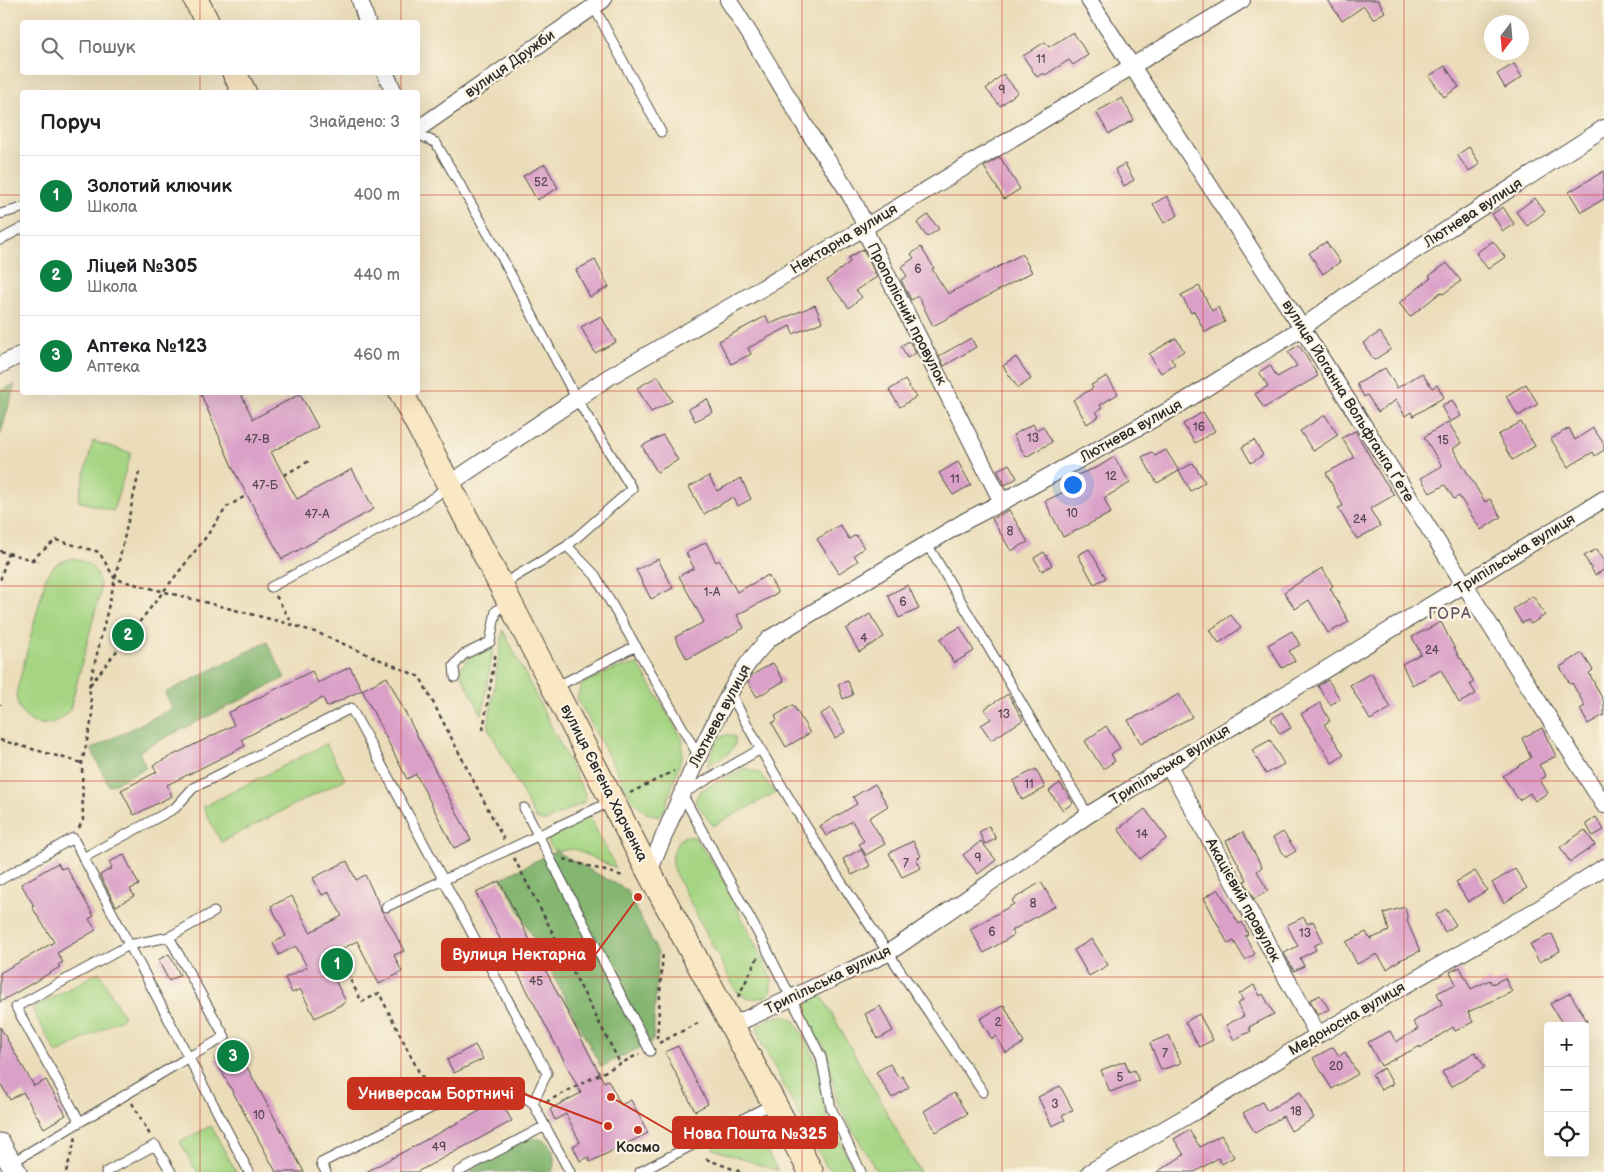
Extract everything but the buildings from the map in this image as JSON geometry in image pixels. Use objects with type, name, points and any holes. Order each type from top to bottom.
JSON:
[{"type":"main road","points":[[196,0],[206,20]]},
{"type":"main road","points":[[236,75],[243,90]]},
{"type":"main road","name":"вулиця Євгена Харченка","points":[[403,395],[649,872],[734,1014],[775,1103],[811,1172]]},
{"type":"street","points":[[360,0],[366,20]]},
{"type":"street","name":"Прополісний провулок","points":[[728,0],[753,38],[811,136],[856,204],[866,227],[868,237],[1002,502]]},
{"type":"street","name":"вулиця Йоганна Вольфганга Ґете","points":[[1089,0],[1302,328],[1604,805]]},
{"type":"street","name":"Нектарна вулиця","points":[[449,484],[609,376],[866,227],[1242,0]]},
{"type":"street","name":"вулиця Дружби","points":[[420,127],[600,2]]},
{"type":"street","points":[[386,75],[393,90]]},
{"type":"street","name":"Лютнева вулиця","points":[[649,872],[697,758],[730,692],[749,660],[770,638],[967,520],[1177,406],[1302,328],[1352,291],[1604,128]]},
{"type":"street","points":[[0,366],[20,355]]},
{"type":"street","name":"Трипільська вулиця","points":[[734,1014],[793,998],[888,953],[1088,815],[1604,499]]},
{"type":"street","name":"Акацієвий провулок","points":[[1169,766],[1318,1035]]},
{"type":"street","name":"Медоносна вулиця","points":[[1090,1172],[1194,1112],[1318,1035],[1540,908],[1604,867]]},
{"type":"street","points":[[0,1144],[14,1168]]},
{"type":"lane","points":[[600,2],[661,132]]},
{"type":"lane","points":[[420,135],[436,143],[501,256],[576,398],[632,489],[567,546],[505,593],[496,610],[490,642],[463,655],[454,666],[455,678]]},
{"type":"lane","points":[[0,214],[20,209]]},
{"type":"lane","points":[[0,240],[20,229]]},
{"type":"lane","points":[[271,587],[415,510],[449,484]]},
{"type":"lane","points":[[927,544],[1088,815]]},
{"type":"lane","points":[[567,546],[595,575],[697,758]]},
{"type":"lane","points":[[554,688],[636,646]]},
{"type":"lane","points":[[730,692],[759,750],[827,862],[983,1092]]},
{"type":"lane","points":[[83,858],[175,808],[193,788],[351,708],[547,1073],[534,1105]]},
{"type":"lane","points":[[759,750],[682,794],[793,998],[822,1058],[831,1108],[861,1172]]},
{"type":"lane","points":[[386,907],[613,801]]},
{"type":"lane","points":[[524,808],[650,1050]]},
{"type":"lane","points":[[0,880],[73,838],[250,1172]]},
{"type":"lane","points":[[80,1122],[16,1007],[129,945],[169,936],[214,912]]},
{"type":"lane","points":[[14,1168],[80,1122],[224,1037],[169,936]]},
{"type":"lane","points":[[326,1172],[321,1163],[481,1083],[508,1085],[534,1105],[570,1172]]},
{"type":"lane","points":[[640,1172],[775,1103]]},
{"type":"lane","points":[[458,1172],[546,1126]]},
{"type":"lane","points":[[106,1172],[155,1146],[171,1172]]},
{"type":"path","points":[[284,475],[311,460]]},
{"type":"path","points":[[73,838],[83,820],[82,763],[93,714],[89,687],[139,472]]},
{"type":"path","points":[[89,687],[203,542],[227,507],[247,495]]},
{"type":"path","points":[[31,560],[56,540],[99,552],[115,579],[318,633],[420,677],[620,1064]]},
{"type":"path","points":[[0,551],[39,562]]},
{"type":"path","points":[[0,581],[8,553]]},
{"type":"path","points":[[271,587],[293,625]]},
{"type":"path","points":[[483,730],[496,648]]},
{"type":"path","points":[[0,740],[82,763]]},
{"type":"path","points":[[613,801],[697,758]]},
{"type":"path","points":[[547,854],[623,876]]},
{"type":"path","points":[[734,1014],[764,944]]},
{"type":"path","points":[[663,951],[657,1044],[700,1022]]},
{"type":"path","points":[[330,970],[342,964],[362,1002],[379,993],[421,1076],[456,1095]]},
{"type":"path","points":[[534,1105],[650,1050]]},
{"type":"path","points":[[127,1094],[155,1146]]},
{"type":"path","points":[[66,1172],[80,1122]]},
{"type":"path","points":[[706,1159],[741,1172]]},
{"type":"green space","points":[[15,384],[0,436],[0,391]]},
{"type":"green space","points":[[93,441],[131,453],[113,511],[78,501]]},
{"type":"green space","points":[[72,558],[85,562],[94,569],[99,580],[100,593],[70,709],[53,722],[45,724],[36,723],[22,714],[16,694],[46,577],[56,564]]},
{"type":"green space","points":[[503,630],[585,794],[585,802],[544,822],[536,819],[488,727]]},
{"type":"green space","points":[[267,642],[285,678],[139,751],[146,768],[109,786],[91,749],[173,708],[165,693]]},
{"type":"green space","points":[[494,644],[482,715],[459,670],[470,657]]},
{"type":"green space","points":[[638,664],[683,740],[682,756],[664,811],[659,816],[646,813],[632,799],[577,698],[582,684],[617,668]]},
{"type":"green space","points":[[729,734],[735,737],[733,747],[726,755],[707,766],[718,738]]},
{"type":"green space","points":[[326,744],[345,779],[221,842],[203,807]]},
{"type":"green space","points":[[745,768],[760,773],[775,793],[713,826],[695,801],[700,791]]},
{"type":"green space","points":[[589,816],[616,868],[574,849],[559,851],[552,849],[548,841],[550,833]]},
{"type":"green space","points":[[685,836],[694,837],[720,873],[772,979],[770,994],[761,998],[753,998],[736,991],[673,869],[674,850]]},
{"type":"green space","points":[[555,851],[627,890],[658,953],[653,1041],[601,1067],[502,878]]},
{"type":"green space","points":[[99,972],[124,1017],[57,1054],[32,1009]]},
{"type":"green space","points":[[819,991],[920,1172],[877,1172],[837,1102],[827,1050],[809,1027],[804,1011],[805,1000]]},
{"type":"green space","points":[[784,1015],[795,1021],[810,1048],[821,1075],[826,1113],[855,1172],[837,1172],[826,1166],[761,1042],[757,1026],[769,1018]]},
{"type":"green space","points":[[750,1122],[778,1171],[713,1149],[719,1136]]},
{"type":"green space","points":[[211,1126],[236,1172],[197,1172],[180,1142]]},
{"type":"green space","points":[[530,1138],[541,1139],[550,1146],[554,1154],[552,1172],[465,1172]]},
{"type":"place","name":"Ліцей №305","points":[[128,635]]},
{"type":"place","name":"Вулиця Нектарна","points":[[638,897]]},
{"type":"place","name":"Золотий ключик","points":[[337,964]]},
{"type":"place","name":"Аптека №123","points":[[233,1056]]},
{"type":"place","name":"Нова Пошта №325","points":[[611,1097]]},
{"type":"place","name":"Универсам Бортничі","points":[[608,1126]]},
{"type":"place","name":"Космо","points":[[638,1130]]},
{"type":"district","name":"ГОРА","points":[[1450,614]]}]
